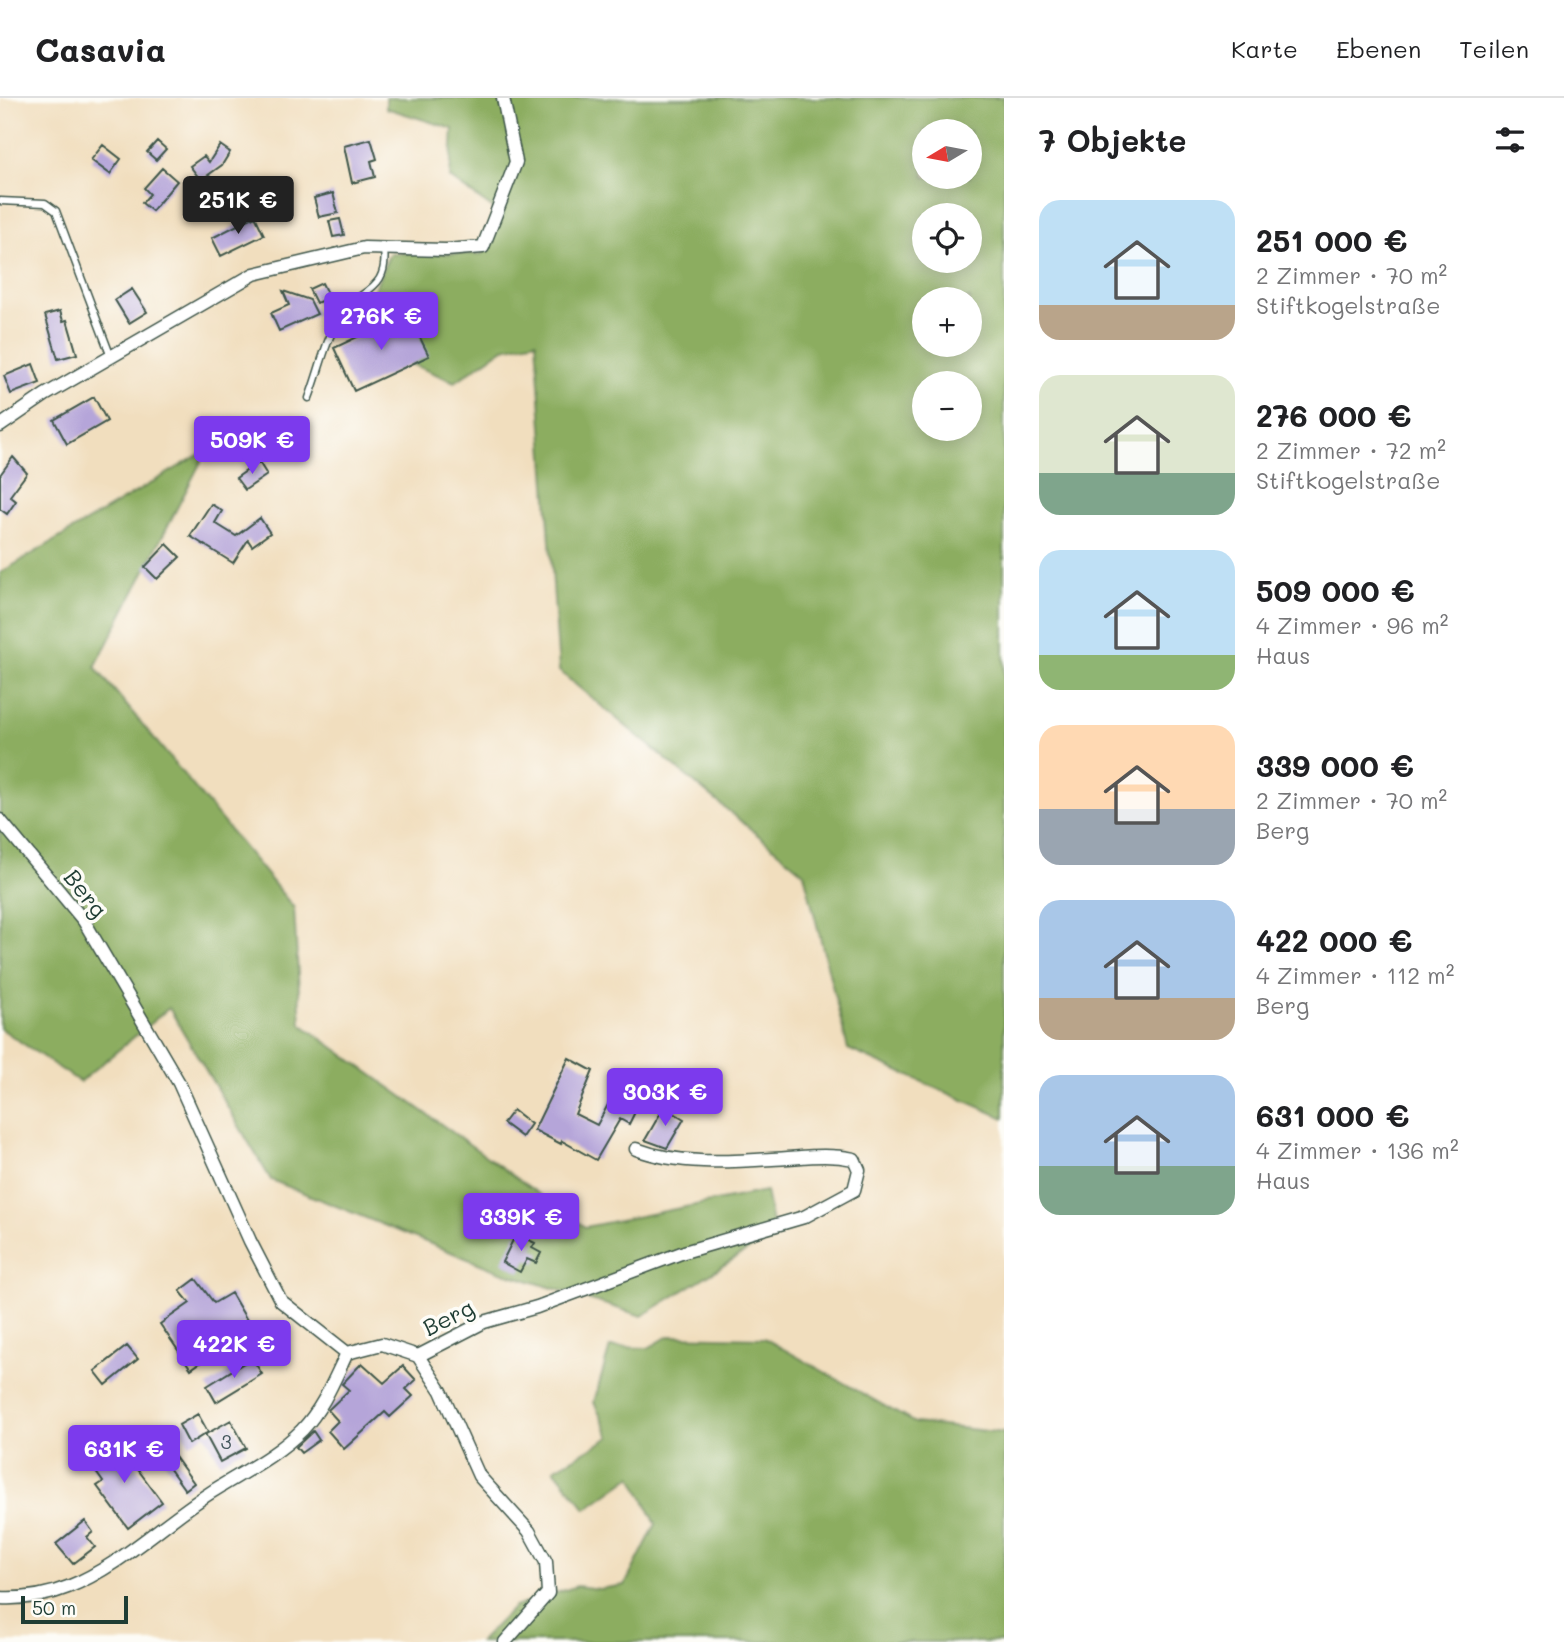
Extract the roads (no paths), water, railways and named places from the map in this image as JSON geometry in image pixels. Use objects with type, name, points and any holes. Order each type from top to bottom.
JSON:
[{"type":"street","points":[[0,426],[45,395],[112,359],[232,284],[254,274],[330,254],[384,247],[446,250],[483,247],[516,162],[503,98]]},
{"type":"street","name":"Berg","points":[[0,820],[84,921],[179,1083],[250,1241],[281,1301],[348,1353],[382,1345],[418,1356],[484,1322],[537,1307],[684,1252],[804,1217],[854,1189],[859,1170],[854,1159],[830,1155],[740,1160],[660,1159],[636,1149]]},
{"type":"street","points":[[0,1598],[24,1600],[89,1578],[211,1492],[269,1457],[300,1432],[320,1409],[348,1353]]},
{"type":"street","points":[[418,1356],[441,1391],[479,1476],[529,1531],[545,1562],[548,1593],[505,1642]]},
{"type":"lane","points":[[0,201],[45,203],[56,211],[112,359]]},
{"type":"lane","points":[[309,398],[340,318],[348,306],[382,277],[386,267],[384,247]]}]
